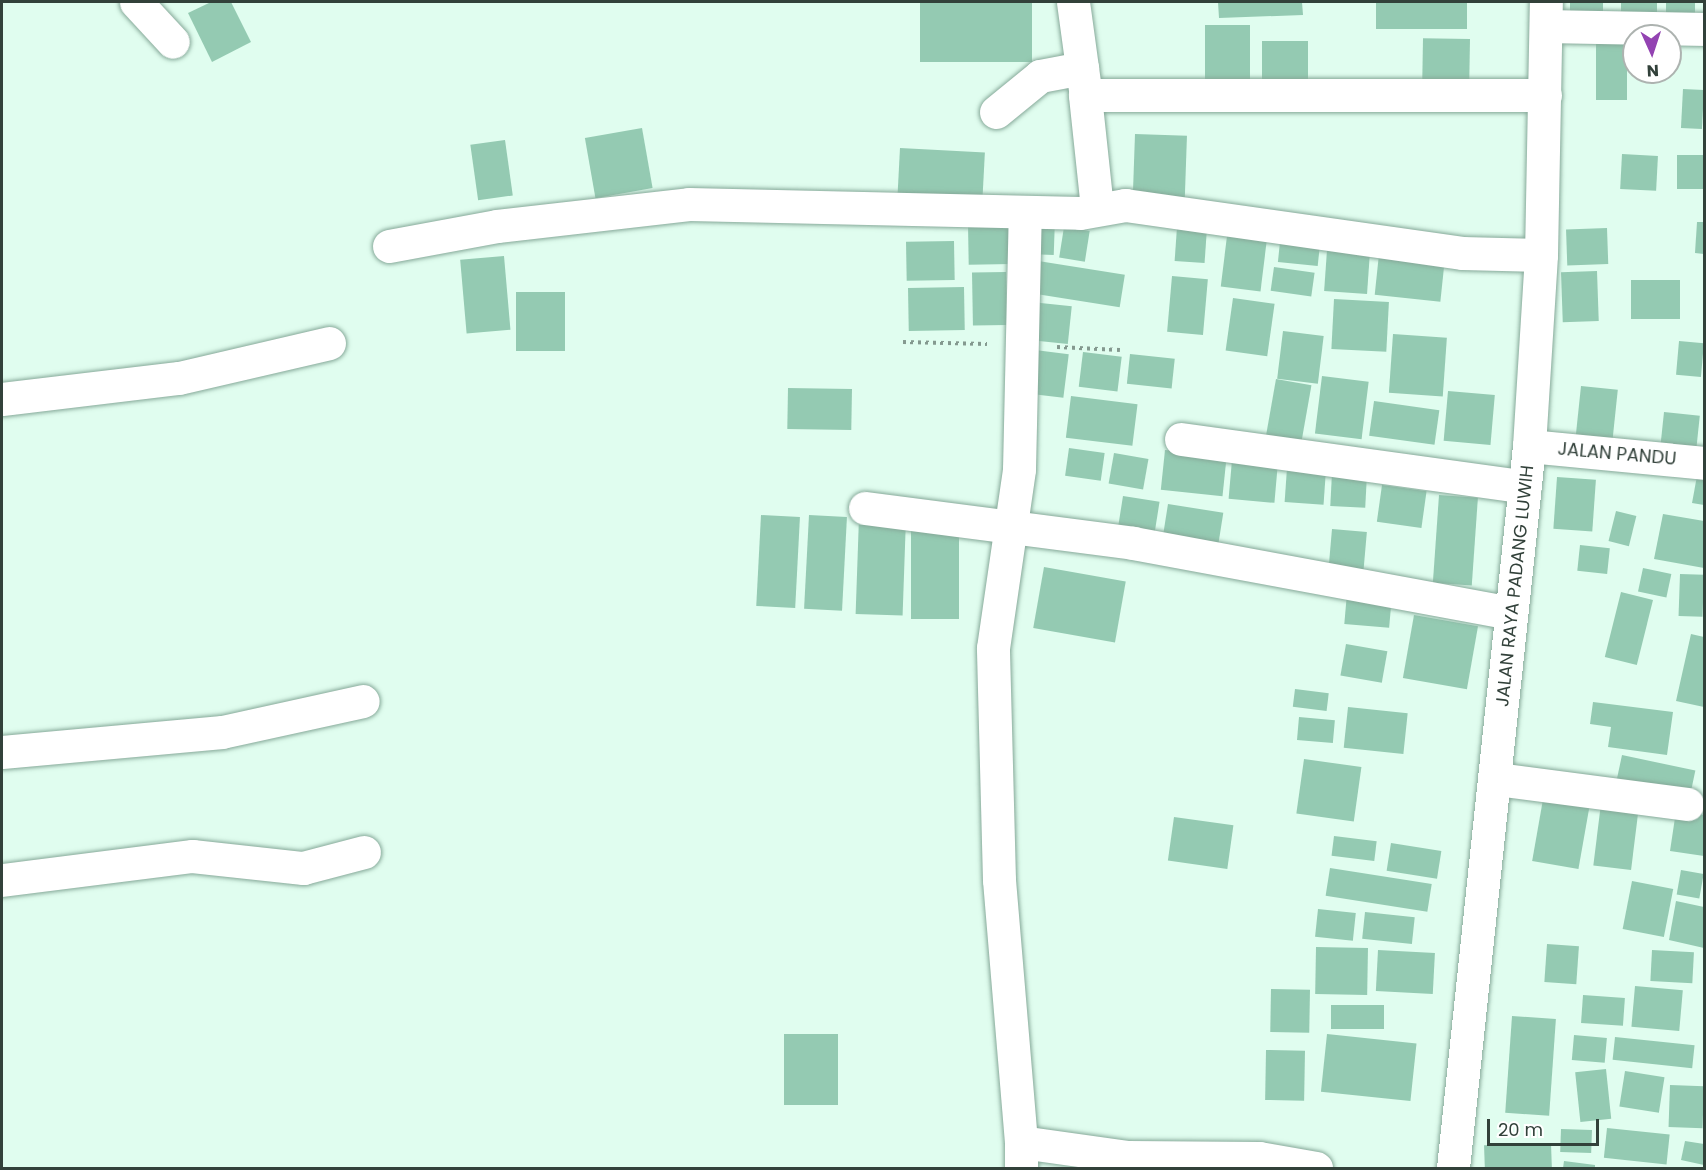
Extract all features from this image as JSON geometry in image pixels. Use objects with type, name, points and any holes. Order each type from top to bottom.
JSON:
[{"type":"street","points":[[136,2],[173,42]]},
{"type":"street","points":[[1073,2],[1097,208]]},
{"type":"street","points":[[1547,14],[1704,29]]},
{"type":"street","name":"JALAN RAYA PADANG LUWIH","points":[[1453,1168],[1497,779],[1510,613],[1529,446],[1541,255],[1547,14]]},
{"type":"street","points":[[996,112],[1040,76],[1084,81],[1545,95]]},
{"type":"street","points":[[389,246],[497,226],[689,204],[1080,213],[1097,208],[1125,205],[1462,253],[1541,255]]},
{"type":"street","points":[[1025,212],[1019,470],[993,648],[999,880],[1021,1155],[1259,1158],[1316,1168]]},
{"type":"street","points":[[2,399],[179,378],[330,344]]},
{"type":"street","points":[[1181,439],[1525,487]]},
{"type":"street","name":"JALAN PANDU","points":[[1529,446],[1704,463]]},
{"type":"street","points":[[865,508],[1011,524],[1510,613]]},
{"type":"street","points":[[2,752],[222,732],[363,701]]},
{"type":"street","points":[[1497,779],[1687,804]]},
{"type":"street","points":[[2,880],[192,856],[303,868],[363,852]]},
{"type":"building","points":[[211,2],[231,2],[251,42],[212,62],[188,13]]},
{"type":"building","points":[[920,2],[1032,2],[1032,62],[920,62]]},
{"type":"building","points":[[1218,2],[1302,2],[1303,15],[1219,18]]},
{"type":"building","points":[[1376,2],[1467,2],[1467,29],[1376,29]]},
{"type":"building","points":[[1570,2],[1603,2],[1603,21],[1570,21]]},
{"type":"building","points":[[1621,2],[1657,2],[1657,24],[1621,24]]},
{"type":"building","points":[[1666,2],[1695,2],[1695,24],[1666,24]]},
{"type":"building","points":[[1205,25],[1250,25],[1250,79],[1205,79]]},
{"type":"building","points":[[1423,38],[1470,39],[1469,86],[1422,85]]},
{"type":"building","points":[[1596,38],[1622,38],[1622,84],[1627,84],[1627,100],[1596,100]]},
{"type":"building","points":[[1262,41],[1308,41],[1308,87],[1262,87]]},
{"type":"building","points":[[1683,89],[1704,90],[1702,129],[1681,128]]},
{"type":"building","points":[[642,128],[653,188],[595,198],[585,138]]},
{"type":"building","points":[[1135,134],[1187,136],[1185,201],[1133,199]]},
{"type":"building","points":[[505,140],[513,195],[478,200],[470,145]]},
{"type":"building","points":[[900,148],[985,152],[982,209],[897,205]]},
{"type":"building","points":[[1622,154],[1658,156],[1656,191],[1620,189]]},
{"type":"building","points":[[1677,155],[1704,155],[1704,189],[1677,189]]},
{"type":"building","points":[[1028,218],[1055,219],[1054,255],[1027,254]]},
{"type":"building","points":[[1697,222],[1704,222],[1704,254],[1695,253]]},
{"type":"building","points":[[1011,224],[1012,264],[969,265],[968,225]]},
{"type":"building","points":[[1064,227],[1090,231],[1085,262],[1059,258]]},
{"type":"building","points":[[1177,227],[1207,229],[1205,263],[1175,261]]},
{"type":"building","points":[[1607,228],[1608,264],[1567,265],[1566,229]]},
{"type":"building","points":[[1227,236],[1267,241],[1260,291],[1221,287]]},
{"type":"building","points":[[954,241],[955,280],[907,281],[906,242]]},
{"type":"building","points":[[1280,242],[1320,246],[1318,266],[1278,262]]},
{"type":"building","points":[[1327,250],[1370,253],[1367,294],[1324,291]]},
{"type":"building","points":[[1379,254],[1445,261],[1440,302],[1375,295]]},
{"type":"building","points":[[504,256],[510,330],[467,334],[460,260]]},
{"type":"building","points":[[1032,260],[1125,275],[1120,307],[1027,293]]},
{"type":"building","points":[[1274,267],[1315,273],[1311,296],[1271,291]]},
{"type":"building","points":[[1597,271],[1599,321],[1563,322],[1561,272]]},
{"type":"building","points":[[1006,272],[1007,325],[973,326],[972,273]]},
{"type":"building","points":[[1172,276],[1208,279],[1203,335],[1167,332]]},
{"type":"building","points":[[1631,280],[1680,280],[1680,319],[1631,319]]},
{"type":"building","points":[[964,287],[965,330],[909,331],[908,288]]},
{"type":"building","points":[[516,292],[565,292],[565,351],[516,351]]},
{"type":"building","points":[[1233,298],[1275,304],[1267,356],[1226,350]]},
{"type":"building","points":[[1334,299],[1389,302],[1386,352],[1331,349]]},
{"type":"building","points":[[1031,302],[1072,306],[1068,344],[1027,340]]},
{"type":"building","points":[[1283,331],[1324,336],[1318,384],[1277,379]]},
{"type":"building","points":[[1393,334],[1447,338],[1443,397],[1389,393]]},
{"type":"building","points":[[1679,341],[1704,343],[1701,377],[1676,375]]},
{"type":"building","points":[[1035,350],[1069,354],[1063,398],[1030,394]]},
{"type":"building","points":[[1083,352],[1122,357],[1117,391],[1079,387]]},
{"type":"building","points":[[1130,354],[1175,359],[1172,389],[1127,384]]},
{"type":"building","points":[[1322,376],[1369,382],[1362,439],[1315,434]]},
{"type":"building","points":[[1276,379],[1311,385],[1301,443],[1266,437]]},
{"type":"building","points":[[1581,386],[1618,390],[1612,444],[1575,440]]},
{"type":"building","points":[[788,388],[852,389],[851,430],[787,429]]},
{"type":"building","points":[[1448,391],[1495,395],[1490,445],[1444,441]]},
{"type":"building","points":[[1071,396],[1138,404],[1132,446],[1066,438]]},
{"type":"building","points":[[1374,401],[1439,410],[1434,445],[1369,436]]},
{"type":"building","points":[[1664,412],[1700,416],[1696,452],[1660,448]]},
{"type":"building","points":[[1069,448],[1105,453],[1101,481],[1065,476]]},
{"type":"building","points":[[1165,450],[1227,456],[1222,496],[1161,490]]},
{"type":"building","points":[[1114,453],[1148,459],[1143,490],[1109,484]]},
{"type":"building","points":[[1232,460],[1278,464],[1274,503],[1229,499]]},
{"type":"building","points":[[1287,468],[1326,471],[1324,505],[1285,502]]},
{"type":"building","points":[[1332,473],[1367,475],[1365,508],[1330,506]]},
{"type":"building","points":[[1697,476],[1704,477],[1704,505],[1692,503]]},
{"type":"building","points":[[1557,477],[1596,480],[1592,532],[1553,529]]},
{"type":"building","points":[[1382,485],[1427,491],[1421,528],[1377,522]]},
{"type":"building","points":[[1439,495],[1478,498],[1472,586],[1433,583]]},
{"type":"building","points":[[1123,496],[1160,502],[1153,542],[1117,536]]},
{"type":"building","points":[[1168,504],[1223,513],[1217,555],[1161,546]]},
{"type":"building","points":[[1616,511],[1636,516],[1629,546],[1609,541]]},
{"type":"building","points":[[1663,514],[1704,521],[1704,568],[1654,559]]},
{"type":"building","points":[[761,515],[800,517],[795,608],[756,606]]},
{"type":"building","points":[[809,515],[847,517],[842,611],[804,609]]},
{"type":"building","points":[[859,517],[906,519],[903,616],[856,614]]},
{"type":"building","points":[[911,523],[959,523],[959,619],[911,619]]},
{"type":"building","points":[[1332,529],[1367,532],[1363,582],[1328,579]]},
{"type":"building","points":[[1580,545],[1610,548],[1607,574],[1577,571]]},
{"type":"building","points":[[1044,567],[1126,581],[1115,642],[1033,628]]},
{"type":"building","points":[[1643,568],[1671,574],[1666,598],[1638,591]]},
{"type":"building","points":[[1680,574],[1704,575],[1703,617],[1679,616]]},
{"type":"building","points":[[1621,592],[1653,600],[1637,665],[1605,657]]},
{"type":"building","points":[[1347,593],[1392,597],[1389,628],[1344,624]]},
{"type":"building","points":[[1414,615],[1478,626],[1467,689],[1403,678]]},
{"type":"building","points":[[1691,634],[1704,637],[1704,707],[1676,701]]},
{"type":"building","points":[[1346,644],[1387,651],[1382,683],[1340,676]]},
{"type":"building","points":[[1295,689],[1329,693],[1327,711],[1293,707]]},
{"type":"building","points":[[1593,702],[1673,712],[1667,755],[1608,747],[1611,727],[1590,724]]},
{"type":"building","points":[[1348,707],[1408,713],[1403,754],[1344,748]]},
{"type":"building","points":[[1299,717],[1335,720],[1333,743],[1297,740]]},
{"type":"building","points":[[1622,755],[1695,771],[1689,800],[1616,784]]},
{"type":"building","points":[[1304,759],[1361,767],[1354,822],[1296,813]]},
{"type":"building","points":[[1545,788],[1591,796],[1578,869],[1532,861]]},
{"type":"building","points":[[1602,795],[1640,800],[1631,870],[1593,865]]},
{"type":"building","points":[[1676,811],[1704,815],[1704,856],[1670,851]]},
{"type":"building","points":[[1174,817],[1233,825],[1227,869],[1168,861]]},
{"type":"building","points":[[1334,836],[1377,841],[1374,861],[1332,856]]},
{"type":"building","points":[[1391,843],[1441,851],[1437,879],[1387,871]]},
{"type":"building","points":[[1330,868],[1432,884],[1427,912],[1326,896]]},
{"type":"building","points":[[1681,870],[1704,874],[1699,899],[1677,895]]},
{"type":"building","points":[[1632,881],[1673,889],[1664,937],[1623,929]]},
{"type":"building","points":[[1676,901],[1704,907],[1704,948],[1669,940]]},
{"type":"building","points":[[1318,909],[1356,913],[1353,941],[1315,937]]},
{"type":"building","points":[[1365,912],[1415,917],[1412,944],[1362,939]]},
{"type":"building","points":[[1547,944],[1579,946],[1576,984],[1544,982]]},
{"type":"building","points":[[1316,947],[1368,948],[1367,995],[1315,994]]},
{"type":"building","points":[[1378,950],[1435,953],[1433,994],[1376,991]]},
{"type":"building","points":[[1652,950],[1694,952],[1692,983],[1650,981]]},
{"type":"building","points":[[1635,986],[1683,990],[1679,1031],[1631,1027]]},
{"type":"building","points":[[1271,989],[1310,990],[1309,1033],[1270,1032]]},
{"type":"building","points":[[1583,995],[1625,998],[1623,1026],[1581,1023]]},
{"type":"building","points":[[1331,1005],[1384,1005],[1384,1029],[1331,1029]]},
{"type":"building","points":[[1512,1016],[1556,1019],[1549,1116],[1505,1113]]},
{"type":"building","points":[[784,1034],[838,1034],[838,1105],[784,1105]]},
{"type":"building","points":[[1327,1034],[1417,1043],[1410,1101],[1321,1092]]},
{"type":"building","points":[[1574,1035],[1607,1038],[1605,1063],[1572,1060]]},
{"type":"building","points":[[1615,1037],[1695,1045],[1692,1068],[1613,1060]]},
{"type":"building","points":[[1266,1050],[1305,1051],[1304,1101],[1265,1100]]},
{"type":"building","points":[[1606,1069],[1611,1119],[1580,1122],[1575,1072]]},
{"type":"building","points":[[1625,1071],[1665,1077],[1659,1113],[1619,1107]]},
{"type":"building","points":[[1670,1085],[1704,1086],[1703,1128],[1669,1127]]},
{"type":"building","points":[[1607,1128],[1670,1135],[1667,1164],[1604,1158]]},
{"type":"building","points":[[1561,1129],[1592,1130],[1591,1153],[1560,1152]]},
{"type":"building","points":[[1685,1141],[1704,1144],[1704,1165],[1681,1160]]},
{"type":"building","points":[[1551,1143],[1552,1168],[1485,1168],[1484,1145]]},
{"type":"building","points":[[1564,1161],[1595,1165],[1595,1168],[1563,1168]]}]
